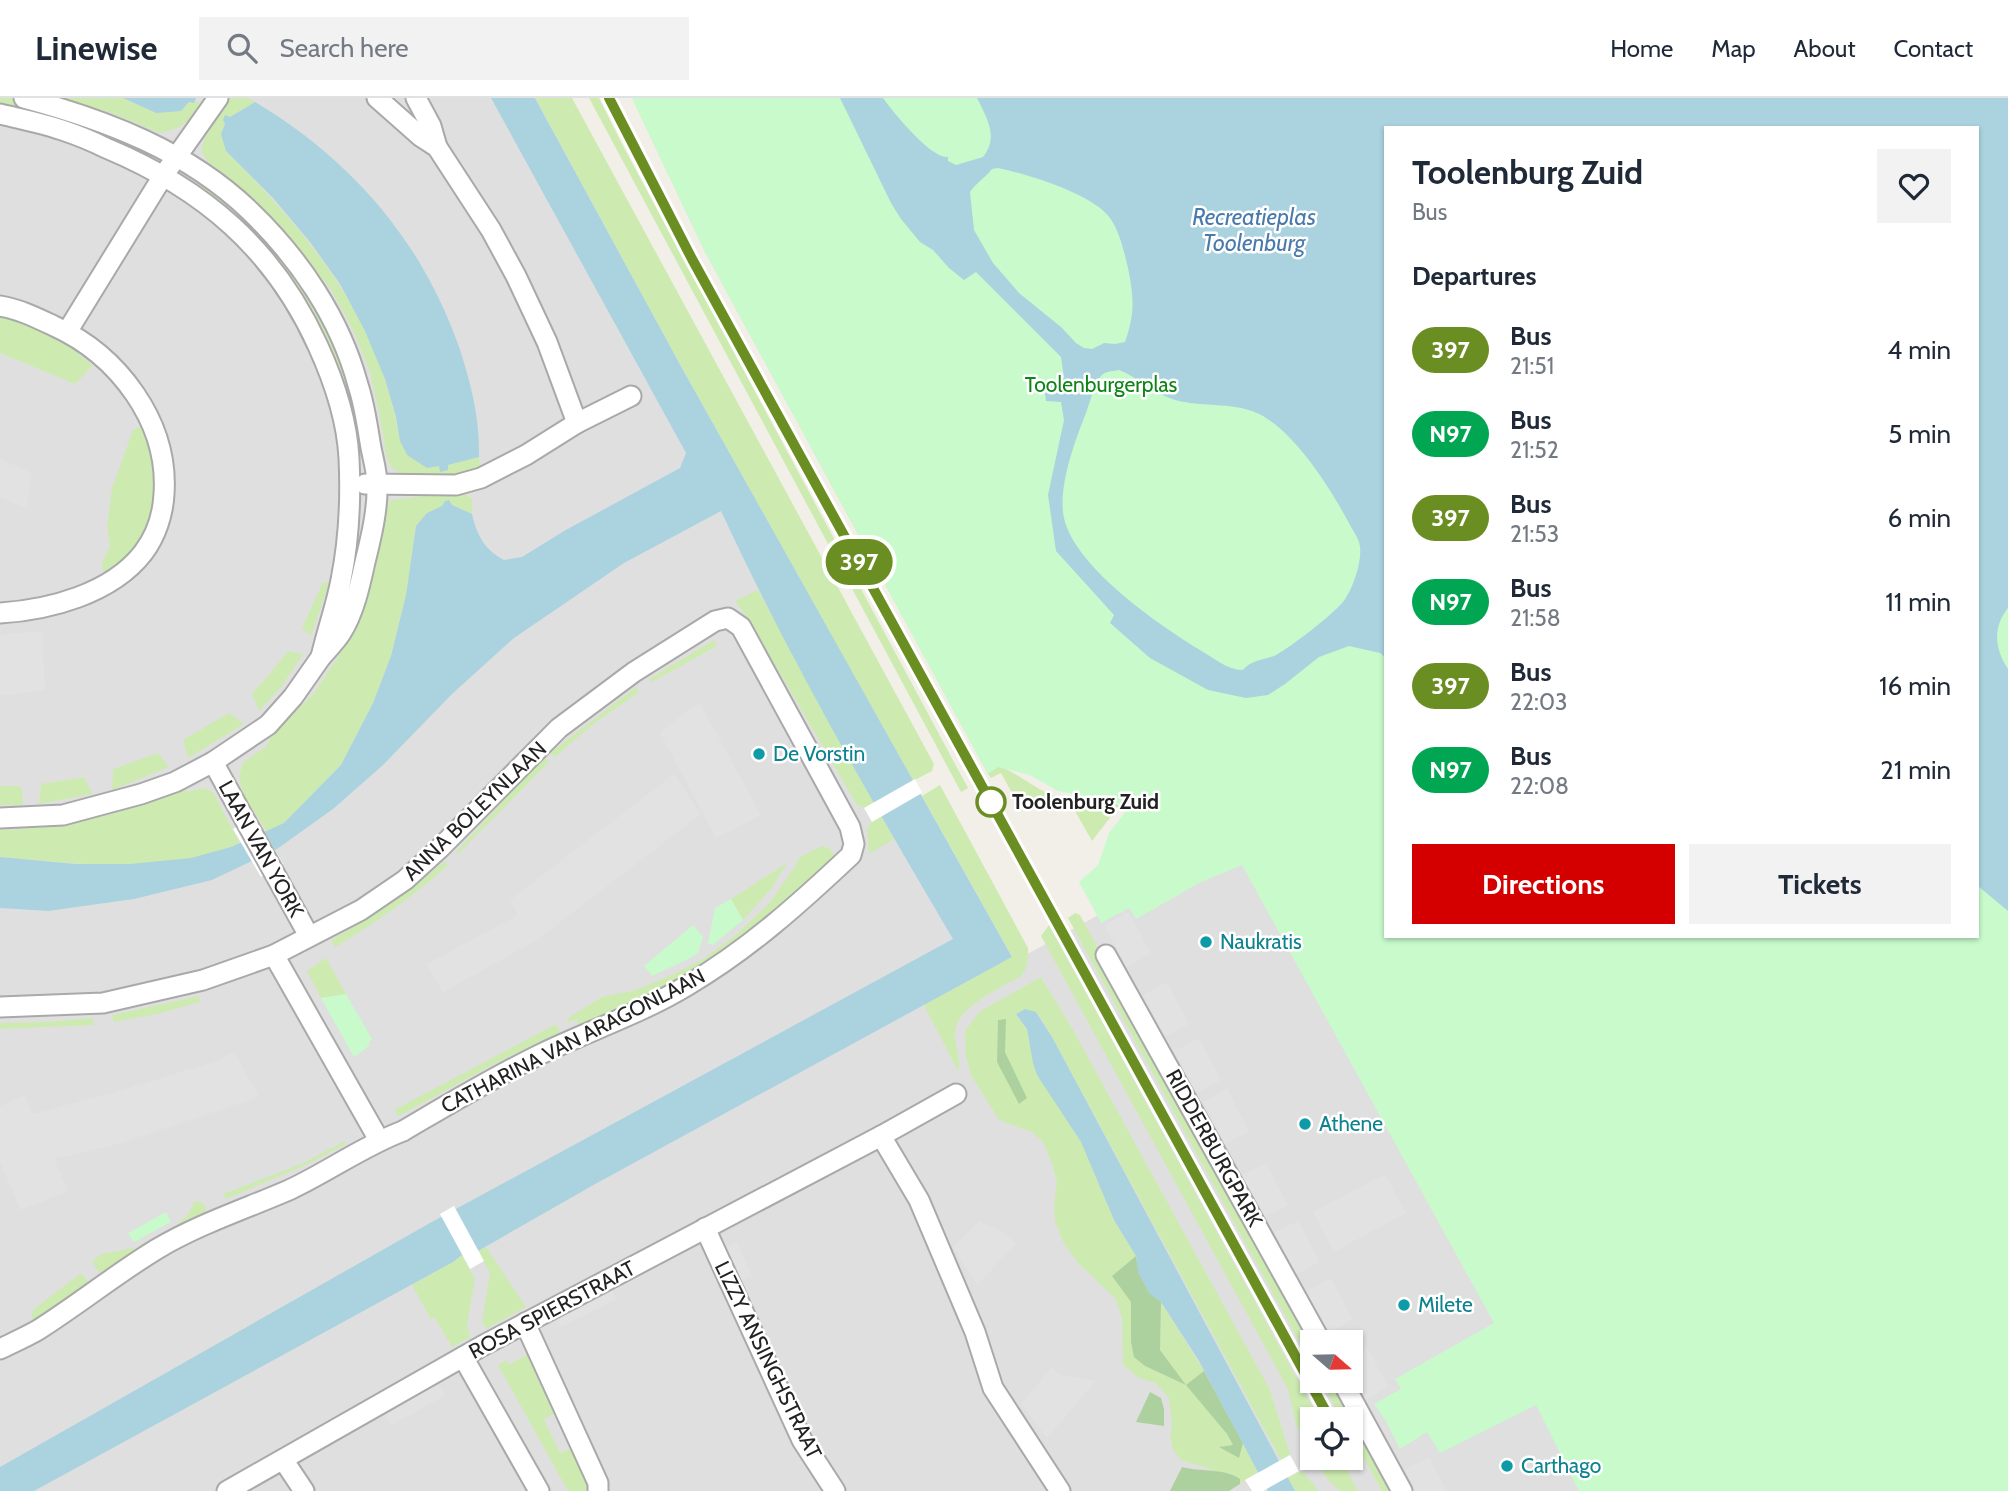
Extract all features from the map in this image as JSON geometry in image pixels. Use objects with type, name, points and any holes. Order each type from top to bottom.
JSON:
[{"type":"street","points":[[0,818],[63,815],[141,794],[174,782],[213,762],[268,725],[293,697],[342,632],[357,594],[372,530],[377,484],[358,383],[345,348],[326,309],[301,268],[249,210],[177,155],[97,121],[24,98]]},
{"type":"street","points":[[68,332],[163,176],[218,98]]},
{"type":"street","points":[[377,98],[420,136],[437,147]]},
{"type":"street","points":[[416,98],[431,126],[437,147],[491,230],[516,276],[547,342],[577,423]]},
{"type":"street","points":[[0,114],[64,130],[133,159],[199,197],[246,238],[277,274],[308,323],[336,390],[349,454],[347,538],[341,582],[321,657]]},
{"type":"street","points":[[0,306],[40,319],[68,332],[113,367],[131,388],[149,417],[159,443],[165,477],[158,527],[144,552],[126,570],[102,586],[72,599],[37,608],[0,613]]},
{"type":"street","points":[[349,484],[456,485],[481,478],[526,455],[577,423],[631,396]]},
{"type":"street","name":"ANNA BOLEYNLAAN","points":[[0,1007],[103,1003],[203,980],[274,955],[361,910],[405,880],[569,720],[634,672],[715,621],[728,618]]},
{"type":"street","name":"CATHARINA VAN ARAGONLAAN","points":[[4,1341],[36,1331],[110,1279],[160,1247],[198,1227],[290,1189],[544,1053],[613,1024],[688,985],[778,922],[851,855],[855,844],[850,827],[741,627],[728,618]]},
{"type":"street","name":"LAAN VAN YORK","points":[[213,762],[309,936]]},
{"type":"street","points":[[274,955],[379,1140]]},
{"type":"street","name":"RIDDERBURGPARK","points":[[1106,955],[1314,1330]]},
{"type":"street","name":"ROSA SPIERSTRAAT","points":[[227,1491],[525,1323],[956,1094]]},
{"type":"street","points":[[881,1136],[919,1200],[975,1332],[993,1388],[1060,1491]]},
{"type":"street","name":"LIZZY ANSINGHSTRAAT","points":[[705,1228],[802,1440],[835,1491]]},
{"type":"street","points":[[525,1323],[598,1483],[598,1491]]},
{"type":"street","points":[[463,1357],[539,1491]]},
{"type":"street","points":[[1349,1393],[1402,1491]]},
{"type":"street","points":[[284,1461],[304,1491]]},
{"type":"shaded area","points":[[0,98],[499,98],[1002,968],[1266,823],[1623,1491],[0,1491]]},
{"type":"shaded area","points":[[0,459],[32,473],[27,509],[0,497]]},
{"type":"shaded area","points":[[42,631],[45,690],[0,696],[0,635]]},
{"type":"shaded area","points":[[700,703],[761,815],[716,838],[660,733]]},
{"type":"shaded area","points":[[674,774],[701,814],[537,940],[443,992],[427,964],[518,915],[510,900]]},
{"type":"shaded area","points":[[1129,912],[1151,954],[1126,967],[1104,925]]},
{"type":"shaded area","points":[[1167,982],[1189,1024],[1165,1037],[1143,995]]},
{"type":"shaded area","points":[[1199,1038],[1221,1080],[1196,1093],[1174,1051]]},
{"type":"shaded area","points":[[234,1052],[259,1097],[118,1144],[54,1159],[68,1191],[21,1210],[0,1162],[0,1106],[25,1095],[32,1114],[214,1062]]},
{"type":"shaded area","points":[[1227,1089],[1249,1131],[1225,1144],[1203,1102]]},
{"type":"shaded area","points":[[1266,1163],[1288,1205],[1263,1218],[1241,1176]]},
{"type":"shaded area","points":[[1385,1174],[1406,1213],[1334,1252],[1313,1212]]},
{"type":"shaded area","points":[[980,1221],[1007,1234],[1016,1244],[977,1285],[953,1247]]},
{"type":"shaded area","points":[[1298,1221],[1320,1262],[1295,1275],[1273,1233]]},
{"type":"shaded area","points":[[737,1242],[752,1275],[741,1281],[725,1248]]},
{"type":"shaded area","points":[[1331,1278],[1353,1320],[1334,1330],[1326,1330],[1306,1291]]},
{"type":"shaded area","points":[[611,1287],[616,1299],[561,1327],[555,1315]]},
{"type":"shaded area","points":[[1367,1346],[1388,1387],[1364,1400],[1360,1393],[1363,1393],[1363,1348]]},
{"type":"shaded area","points":[[1052,1367],[1061,1375],[1096,1381],[1047,1438],[1021,1404]]},
{"type":"shaded area","points":[[438,1384],[445,1395],[391,1426],[385,1415]]},
{"type":"shaded area","points":[[1429,1457],[1447,1491],[1416,1491],[1405,1470]]},
{"type":"green space","points":[[0,98],[12,98],[62,112],[148,143],[141,157],[0,109]]},
{"type":"green space","points":[[61,98],[123,98],[156,113],[189,102],[202,104],[190,123],[186,122],[178,128],[160,133],[111,113]]},
{"type":"green space","points":[[229,98],[249,98],[255,102],[229,120],[226,151],[286,215],[337,282],[376,356],[390,397],[400,441],[439,466],[440,471],[447,465],[479,457],[480,466],[466,474],[416,479],[408,478],[408,474],[391,467],[386,455],[370,372],[353,330],[330,288],[261,206],[208,162],[201,151],[206,134]]},
{"type":"green space","points":[[535,98],[572,98],[934,764],[932,771],[913,781],[682,368]]},
{"type":"green space","points":[[589,98],[599,98],[968,788],[961,792]]},
{"type":"green space","points":[[632,98],[998,766],[1055,796],[1080,801],[1114,802],[1119,806],[1092,841],[1071,804],[1067,803],[1050,812],[1043,799],[1022,811],[1001,773],[991,778],[988,774],[704,250]]},
{"type":"green space","name":"Toolenburgerplas","points":[[632,98],[2008,98],[2008,1491],[1579,1491],[1536,1405],[1440,1453],[1427,1432],[1400,1449],[1374,1404],[1401,1389],[1395,1379],[1494,1323],[1242,865],[1199,883],[1136,919],[1129,908],[1101,923],[1079,882],[1098,865],[1109,833],[1126,811],[1109,795],[1084,796],[1058,791],[1030,775],[998,767],[988,774],[704,250]]},
{"type":"green space","points":[[194,172],[293,262],[344,353],[369,456],[355,458],[329,353],[202,191],[193,177]]},
{"type":"green space","points":[[0,314],[35,326],[79,348],[77,353],[93,365],[75,384],[0,353]]},
{"type":"green space","points":[[143,425],[157,475],[152,515],[135,551],[122,565],[104,576],[102,563],[110,546],[107,527],[112,488],[133,430]]},
{"type":"green space","points":[[462,492],[472,499],[472,514],[445,501],[443,506],[427,513],[416,526],[406,595],[391,656],[373,703],[341,765],[284,823],[267,832],[241,787],[239,776],[243,762],[266,747],[271,736],[314,693],[345,646],[368,587],[382,512],[391,500]]},
{"type":"green space","points":[[323,582],[329,583],[311,636],[302,628]]},
{"type":"green space","points":[[758,590],[894,839],[869,854],[867,828],[872,822],[864,808],[857,805],[749,620],[735,601]]},
{"type":"green space","points":[[714,640],[717,646],[652,682],[649,679]]},
{"type":"green space","points":[[288,651],[303,654],[282,686],[259,711],[252,693]]},
{"type":"green space","points":[[636,687],[639,692],[592,725],[555,757],[550,753]]},
{"type":"green space","points":[[229,713],[244,724],[188,758],[183,740]]},
{"type":"green space","points":[[158,753],[169,767],[112,790],[113,769]]},
{"type":"green space","points":[[544,757],[549,762],[458,854],[456,852]]},
{"type":"green space","points":[[84,777],[92,794],[39,804],[41,784]]},
{"type":"green space","points":[[940,785],[1028,948],[1027,966],[1022,975],[970,1007],[956,1025],[958,1071],[924,1005],[1012,957],[922,796]]},
{"type":"green space","points":[[0,786],[19,786],[22,789],[23,805],[0,805]]},
{"type":"green space","points":[[185,788],[187,792],[203,788],[213,792],[240,843],[182,860],[122,865],[0,857],[0,830],[95,818],[141,805]]},
{"type":"green space","points":[[822,846],[829,848],[838,858],[765,926],[686,977],[572,1034],[570,1029],[578,1025],[577,1019],[567,1023],[568,1018],[602,997],[636,990],[674,974],[703,959],[736,935],[770,902],[800,857]]},
{"type":"green space","points":[[445,861],[448,865],[421,888],[335,947],[331,940],[390,903]]},
{"type":"green space","points":[[787,863],[771,889],[743,920],[731,899]]},
{"type":"green space","points":[[731,899],[743,920],[713,945],[708,944],[715,908]]},
{"type":"green space","points":[[1075,913],[1080,915],[1307,1330],[1300,1330],[1300,1343],[1068,918]]},
{"type":"green space","points":[[693,925],[703,937],[698,953],[652,976],[644,966]]},
{"type":"green space","points":[[1049,925],[1300,1384],[1300,1393],[1305,1393],[1312,1407],[1300,1407],[1300,1432],[1288,1389],[1041,936]]},
{"type":"green space","points":[[326,958],[346,994],[321,998],[307,971]]},
{"type":"green space","points":[[1041,977],[1072,1028],[1270,1390],[1290,1454],[1281,1460],[1052,1037],[1037,1012],[1016,1014],[1027,1029],[1034,1066],[1081,1142],[1114,1220],[1136,1256],[1112,1276],[1131,1302],[1131,1342],[1145,1366],[1185,1384],[1160,1350],[1161,1302],[1204,1371],[1187,1385],[1227,1434],[1233,1446],[1220,1447],[1239,1458],[1243,1443],[1258,1472],[1240,1484],[1239,1479],[1181,1460],[1173,1450],[1169,1399],[1157,1384],[1139,1378],[1123,1365],[1122,1318],[1115,1298],[1078,1263],[1063,1242],[1055,1221],[1057,1182],[1043,1142],[1032,1132],[999,1120],[971,1075],[966,1057],[965,1031],[979,1012]]},
{"type":"green space","points":[[346,994],[372,1039],[370,1045],[354,1057],[321,998]]},
{"type":"green space","points":[[199,996],[200,1002],[157,1014],[114,1022],[112,1015]]},
{"type":"green space","points":[[93,1018],[94,1025],[0,1029],[0,1023]]},
{"type":"green space","points":[[1006,1019],[1005,1052],[1027,1098],[1019,1104],[997,1062],[998,1020]]},
{"type":"green space","points":[[556,1024],[560,1032],[492,1065],[399,1116],[394,1110]]},
{"type":"green space","points":[[345,1141],[346,1144],[308,1164],[226,1199],[223,1194],[301,1164]]},
{"type":"green space","points":[[194,1202],[204,1204],[207,1213],[140,1250],[138,1246],[178,1223]]},
{"type":"green space","points":[[166,1212],[171,1222],[134,1242],[128,1233]]},
{"type":"green space","points":[[486,1247],[526,1307],[486,1329],[482,1321],[490,1273],[478,1251]]},
{"type":"green space","points":[[134,1248],[136,1252],[100,1273],[92,1262],[101,1254]]},
{"type":"green space","points":[[462,1255],[475,1279],[467,1324],[470,1337],[452,1347],[435,1318],[431,1319],[412,1285]]},
{"type":"green space","points":[[1136,1256],[1144,1282],[1161,1302],[1160,1350],[1186,1385],[1145,1366],[1134,1357],[1131,1342],[1131,1302],[1112,1276]]},
{"type":"green space","points":[[81,1273],[88,1282],[49,1312],[33,1320],[31,1315],[34,1309]]},
{"type":"green space","points":[[530,1353],[558,1412],[544,1419],[560,1453],[572,1448],[589,1487],[586,1491],[568,1491],[498,1365],[506,1360],[509,1365]]},
{"type":"green space","points":[[1204,1371],[1243,1443],[1239,1458],[1219,1447],[1233,1445],[1186,1385]]},
{"type":"green space","points":[[1150,1392],[1161,1398],[1164,1426],[1136,1422]]},
{"type":"green space","points":[[1328,1393],[1342,1393],[1349,1407],[1335,1407]]},
{"type":"green space","points":[[1365,1439],[1394,1491],[1382,1491],[1363,1457]]},
{"type":"green space","points":[[1182,1467],[1227,1473],[1240,1479],[1240,1484],[1229,1491],[1170,1491]]},
{"type":"green space","points":[[1321,1470],[1347,1470],[1358,1491],[1340,1491]]},
{"type":"green space","points":[[1302,1471],[1319,1491],[1295,1491],[1288,1478]]},
{"type":"water","points":[[123,98],[196,98],[194,103],[189,102],[181,111],[156,113]]},
{"type":"water","points":[[491,98],[535,98],[682,368],[1012,957],[597,1183],[478,1251],[462,1255],[34,1491],[0,1491],[0,1467],[430,1223],[953,939],[861,781],[803,674],[721,511],[624,563],[514,638],[452,694],[383,765],[333,809],[277,849],[212,880],[134,899],[48,911],[0,908],[0,857],[76,864],[130,864],[191,858],[231,847],[284,823],[341,765],[373,703],[391,656],[406,595],[416,526],[427,513],[442,506],[445,501],[449,500],[452,505],[472,514],[483,542],[504,560],[522,557],[680,468],[686,453]]},
{"type":"water","name":"Recreatieplas Toolenburg","points":[[840,98],[883,98],[923,143],[932,151],[948,157],[948,161],[956,165],[983,157],[988,150],[990,128],[977,98],[2008,98],[2008,608],[1999,623],[1997,638],[2000,654],[2008,669],[2008,911],[1979,887],[1979,126],[1384,126],[1384,656],[1349,646],[1319,657],[1268,695],[1246,698],[1208,690],[1150,658],[1110,623],[1114,615],[1056,551],[1048,495],[1064,420],[1061,402],[1046,401],[1044,385],[1064,378],[1061,357],[976,272],[964,280],[933,250],[920,242],[901,219]],"holes":[[[992,169],[1025,175],[1075,193],[1110,218],[1121,242],[1131,288],[1132,314],[1125,342],[1104,343],[1092,349],[1084,348],[1019,293],[993,263],[974,230],[970,192]],[[1119,370],[1175,400],[1242,408],[1253,411],[1276,425],[1312,464],[1359,542],[1357,573],[1343,602],[1292,645],[1276,655],[1254,662],[1243,670],[1221,663],[1140,609],[1098,571],[1081,552],[1069,532],[1063,512],[1066,474],[1093,392],[1105,373]]]},
{"type":"water","points":[[255,102],[322,149],[379,206],[404,238],[444,308],[459,347],[474,401],[479,457],[448,465],[448,470],[440,472],[439,466],[427,468],[407,455],[400,441],[385,379],[365,331],[340,284],[310,242],[273,198],[226,151],[221,134],[225,115],[230,117]]},
{"type":"water","points":[[1025,1009],[1036,1012],[1052,1037],[1295,1491],[1268,1491],[1199,1361],[1161,1302],[1149,1293],[1138,1272],[1136,1256],[1114,1220],[1081,1142],[1037,1075],[1027,1029],[1016,1014]]},
{"type":"pier","points":[[915,779],[922,793],[872,822],[864,808]]},
{"type":"pier","points":[[255,816],[283,864],[261,877],[233,829]]},
{"type":"pier","points":[[454,1206],[484,1261],[470,1269],[440,1214]]},
{"type":"pier","points":[[1290,1455],[1299,1471],[1263,1491],[1252,1491],[1245,1480]]},
{"type":"bus line","name":"397","points":[[609,98],[692,259],[1323,1407]]},
{"type":"place","name":"De Vorstin","points":[[759,754]]},
{"type":"place","name":"Toolenburg Zuid","points":[[991,802]]},
{"type":"place","name":"Naukratis","points":[[1206,942]]},
{"type":"place","name":"Athene","points":[[1305,1124]]},
{"type":"place","name":"Milete","points":[[1404,1305]]},
{"type":"place","name":"Carthago","points":[[1507,1466]]}]
